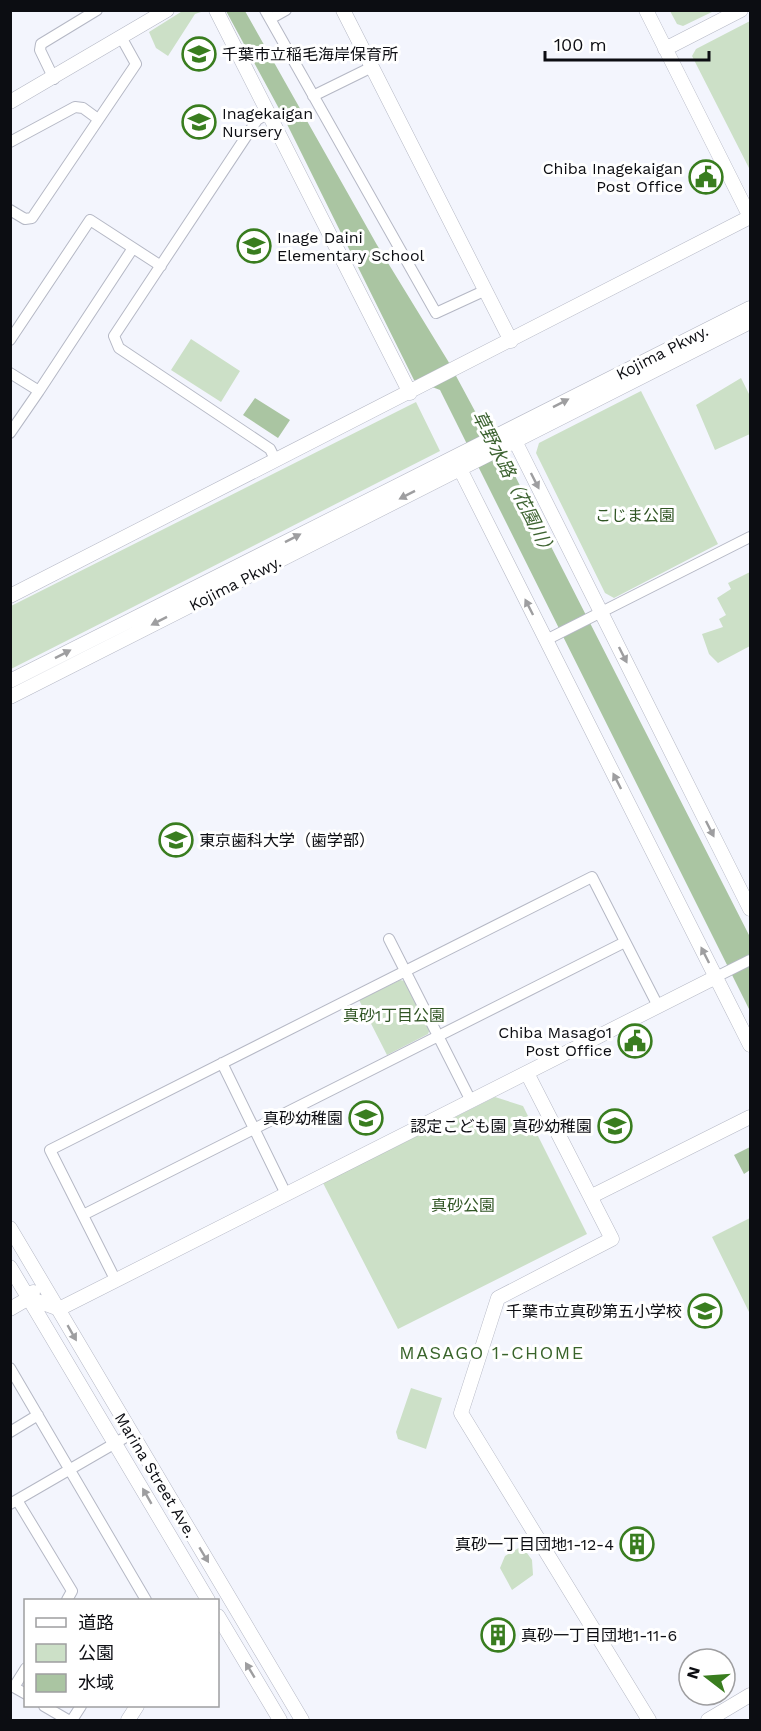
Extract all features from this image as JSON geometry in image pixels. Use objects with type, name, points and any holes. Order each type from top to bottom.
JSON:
[{"type":"street","points":[[54,79],[40,50],[41,44],[97,10]]},
{"type":"street","points":[[216,10],[268,114],[414,391]]},
{"type":"street","points":[[286,10],[267,15],[436,314],[486,290]]},
{"type":"street","points":[[343,10],[511,341]]},
{"type":"street","points":[[10,596],[460,368],[750,217],[646,10]]},
{"type":"street","points":[[665,50],[741,10]]},
{"type":"street","points":[[10,102],[54,79],[160,12]]},
{"type":"street","points":[[10,210],[25,219],[32,218],[136,64],[122,37]]},
{"type":"street","points":[[313,96],[372,67]]},
{"type":"street","points":[[10,142],[75,107],[83,108],[98,119]]},
{"type":"street","points":[[268,114],[257,120],[114,336],[119,348],[270,449],[276,461]]},
{"type":"street","points":[[10,340],[90,220],[161,266]]},
{"type":"street","points":[[10,433],[14,421],[39,391],[133,248]]},
{"type":"street","name":"Kojima Pkwy.","points":[[512,435],[750,308]]},
{"type":"street","name":"Kojima Pkwy.","points":[[512,435],[750,322]]},
{"type":"street","points":[[10,373],[39,391]]},
{"type":"street","points":[[750,909],[512,435],[457,463],[750,1045]]},
{"type":"street","name":"Kojima Pkwy.","points":[[10,681],[457,463]]},
{"type":"street","name":"Kojima Pkwy.","points":[[10,697],[457,463]]},
{"type":"street","points":[[546,640],[750,537]]},
{"type":"street","points":[[116,1281],[50,1150],[592,877],[658,1006]]},
{"type":"street","points":[[389,939],[471,1101]]},
{"type":"street","points":[[83,1215],[438,1034],[625,942]]},
{"type":"street","points":[[29,1298],[59,1309],[750,960]]},
{"type":"street","points":[[222,1063],[286,1194]]},
{"type":"street","points":[[527,1073],[612,1239],[498,1298],[461,1413],[649,1720]]},
{"type":"street","points":[[592,1197],[750,1118]]},
{"type":"street","name":"Marina Street Ave.","points":[[10,1228],[130,1434],[302,1720]]},
{"type":"street","name":"Marina Street Ave.","points":[[10,1267],[16,1288],[29,1298],[116,1442],[206,1599]]},
{"type":"street","points":[[16,1288],[42,1280]]},
{"type":"street","points":[[10,1309],[29,1298],[42,1280]]},
{"type":"street","points":[[10,1368],[145,1599]]},
{"type":"street","points":[[10,1432],[38,1415]]},
{"type":"street","points":[[68,1599],[72,1591],[14,1502],[130,1434]]},
{"type":"street","points":[[206,1599],[222,1585]]},
{"type":"street","points":[[219,1618],[280,1720]]},
{"type":"street","points":[[12,1686],[24,1671]]},
{"type":"street","points":[[708,1720],[750,1695]]},
{"type":"street","points":[[46,1707],[70,1720],[80,1707]]},
{"type":"street","points":[[128,1720],[136,1707]]},
{"type":"green space","points":[[184,10],[204,11],[195,14],[168,56],[156,48],[149,32]]},
{"type":"green space","points":[[670,11],[714,11],[683,26],[677,24]]},
{"type":"green space","points":[[750,21],[750,170],[692,56],[696,49]]},
{"type":"green space","points":[[191,339],[240,371],[221,402],[171,370]]},
{"type":"green space","points":[[741,378],[750,396],[750,434],[715,450],[696,405]]},
{"type":"green space","name":"こじま公園","points":[[641,391],[718,544],[614,598],[605,593],[536,453],[539,443]]},
{"type":"green space","points":[[416,402],[440,451],[11,669],[11,606]]},
{"type":"green space","points":[[750,572],[750,646],[718,663],[709,654],[702,634],[723,627],[719,619],[726,615],[717,598],[731,589],[728,583]]},
{"type":"green space","name":"真砂1丁目公園","points":[[400,980],[405,981],[430,1029],[428,1034],[387,1055],[359,1000]]},
{"type":"green space","name":"真砂公園","points":[[495,1097],[523,1106],[587,1234],[398,1329],[323,1183]]},
{"type":"green space","points":[[750,1218],[750,1314],[712,1237]]},
{"type":"green space","points":[[411,1388],[442,1398],[426,1449],[398,1439],[396,1432]]},
{"type":"green space","points":[[522,1546],[532,1560],[533,1575],[512,1590],[500,1568],[505,1556]]},
{"type":"water","name":"草野水路（花園川）","points":[[226,11],[245,11],[377,245],[448,361],[484,428],[511,468],[750,937],[750,1011],[440,390],[414,380],[283,116]]},
{"type":"water","points":[[255,398],[290,420],[278,438],[243,415]]},
{"type":"water","points":[[750,1147],[750,1170],[744,1174],[734,1155]]},
{"type":"place","name":"千葉市立稲毛海岸保育所","points":[[199,54]]},
{"type":"place","name":"Inagekaigan Nursery","points":[[199,122]]},
{"type":"place","name":"Chiba Inagekaigan Post Office","points":[[706,177]]},
{"type":"place","name":"Inage Daini Elementary School","points":[[254,246]]},
{"type":"place","name":"東京歯科大学（歯学部）","points":[[176,840]]},
{"type":"place","name":"Chiba Masago1 Post Office","points":[[635,1041]]},
{"type":"place","name":"真砂幼稚園","points":[[366,1118]]},
{"type":"place","name":"認定こども園 真砂幼稚園","points":[[615,1126]]},
{"type":"place","name":"千葉市立真砂第五小学校","points":[[705,1311]]},
{"type":"place","name":"真砂一丁目団地1-12-4","points":[[637,1544]]},
{"type":"place","name":"真砂一丁目団地1-11-6","points":[[498,1635]]},
{"type":"district","name":"MASAGO 1-CHOME","points":[[492,1353]]}]
